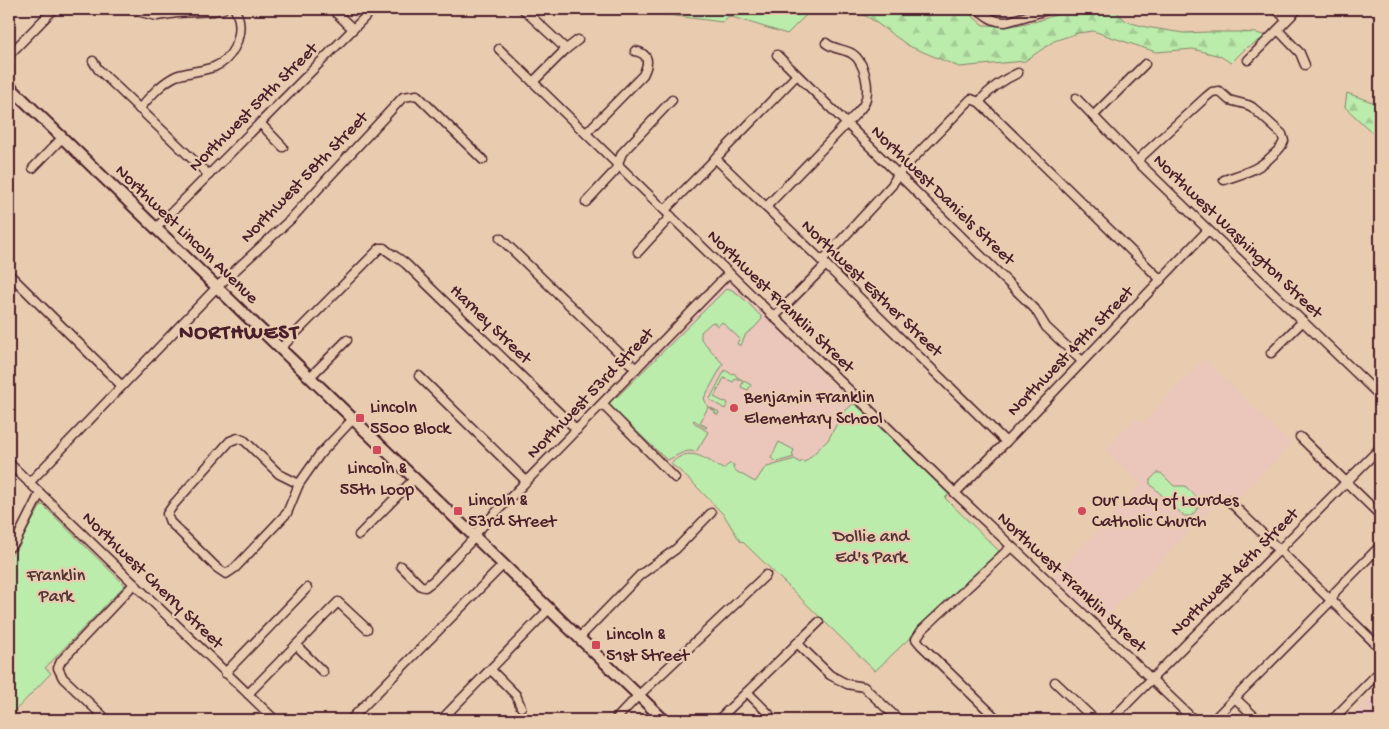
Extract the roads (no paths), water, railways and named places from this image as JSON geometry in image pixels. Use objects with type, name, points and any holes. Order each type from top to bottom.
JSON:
[{"type":"street","points":[[9,55],[54,9]]},
{"type":"street","points":[[128,9],[157,16],[223,9]]},
{"type":"street","points":[[140,110],[164,83],[177,76],[222,63],[228,57],[235,47],[238,35],[239,20],[235,9]]},
{"type":"street","points":[[332,9],[353,29]]},
{"type":"street","name":"Northwest 59th Street","points":[[156,228],[373,9]]},
{"type":"street","points":[[523,9],[566,49]]},
{"type":"street","points":[[978,9],[991,20],[1006,22],[1050,9]]},
{"type":"street","points":[[1276,9],[1286,19]]},
{"type":"street","points":[[1248,60],[1278,30],[1286,19],[1298,9]]},
{"type":"street","points":[[1278,30],[1300,52],[1305,65]]},
{"type":"street","points":[[533,82],[566,49],[578,40]]},
{"type":"street","points":[[766,207],[847,124],[865,102],[867,88],[863,66],[853,54],[826,43]]},
{"type":"street","name":"Northwest Franklin Street","points":[[499,49],[955,493],[1194,720]]},
{"type":"street","points":[[586,133],[645,71],[646,56],[642,52],[635,51]]},
{"type":"street","name":"Northwest Daniels Street","points":[[777,55],[1036,309],[1046,327],[1082,361]]},
{"type":"street","points":[[93,62],[140,110],[209,175]]},
{"type":"street","points":[[1093,116],[1145,64]]},
{"type":"street","points":[[979,102],[1004,79],[1018,73]]},
{"type":"street","points":[[665,210],[797,75]]},
{"type":"street","name":"Northwest Lincoln Avenue","points":[[9,86],[664,720]]},
{"type":"street","points":[[1138,162],[1141,157],[1206,97],[1212,92],[1219,91],[1229,100],[1252,107],[1282,134],[1284,141],[1281,148],[1265,163],[1257,168],[1224,180]]},
{"type":"street","name":"Northwest 58th Street","points":[[29,483],[216,287],[292,219],[403,97],[417,95],[483,160]]},
{"type":"street","name":"Northwest Washington Street","points":[[1076,98],[1138,162],[1380,396]]},
{"type":"street","points":[[774,317],[892,185],[898,174],[971,99],[979,102],[1161,280]]},
{"type":"street","points":[[586,202],[615,171],[622,154],[672,100]]},
{"type":"street","points":[[260,124],[283,147]]},
{"type":"street","points":[[34,168],[62,138]]},
{"type":"street","name":"Northwest Esther Street","points":[[715,158],[1006,442]]},
{"type":"street","points":[[638,252],[671,216]]},
{"type":"street","name":"Northwest 49th Street","points":[[955,493],[1208,230]]},
{"type":"street","points":[[500,238],[636,369]]},
{"type":"street","name":"Harney Street","points":[[280,349],[380,248],[384,248],[394,257],[402,260],[577,430]]},
{"type":"street","name":"Northwest 53rd Street","points":[[401,566],[421,586],[425,587],[433,581],[526,481],[729,273]]},
{"type":"street","points":[[9,274],[122,386]]},
{"type":"street","points":[[1271,354],[1303,321]]},
{"type":"street","points":[[310,377],[347,340]]},
{"type":"street","points":[[418,376],[526,481]]},
{"type":"street","points":[[602,404],[675,478]]},
{"type":"street","points":[[300,484],[279,474],[245,440],[238,438],[230,441],[167,514],[170,522],[217,568],[226,574],[235,568],[287,513],[300,484],[320,454],[353,419]]},
{"type":"street","points":[[1300,437],[1380,514]]},
{"type":"street","name":"Northwest 46th Street","points":[[1111,720],[1380,448]]},
{"type":"street","name":"Northwest Cherry Street","points":[[9,463],[275,720]]},
{"type":"street","points":[[359,535],[414,479]]},
{"type":"street","points":[[9,547],[16,541],[40,494]]},
{"type":"street","points":[[1228,500],[1380,648]]},
{"type":"street","points":[[580,638],[640,575],[676,549],[711,513]]},
{"type":"street","points":[[1212,720],[1332,600],[1335,592],[1380,546]]},
{"type":"street","points":[[998,720],[916,639],[922,630],[1011,547]]},
{"type":"street","points":[[350,720],[504,564]]},
{"type":"street","points":[[614,720],[766,575]]},
{"type":"street","points":[[107,720],[63,678],[58,668],[61,661],[134,584]]},
{"type":"street","points":[[225,673],[306,588]]},
{"type":"street","points":[[248,694],[338,602],[367,629]]},
{"type":"street","points":[[441,720],[549,609]]},
{"type":"street","points":[[718,720],[819,622]]},
{"type":"street","points":[[797,644],[830,675],[847,684],[864,687],[899,720]]},
{"type":"street","points":[[296,645],[323,672]]},
{"type":"street","points":[[491,670],[516,695],[521,707]]},
{"type":"street","points":[[1332,720],[1380,671]]},
{"type":"street","points":[[1055,682],[1095,720]]},
{"type":"street","points":[[747,692],[768,714]]},
{"type":"street","points":[[1235,698],[1258,720]]},
{"type":"place","name":"Benjamin Franklin Elementary School","points":[[734,408]]},
{"type":"place","name":"Lincoln 5500 Block","points":[[360,418]]},
{"type":"place","name":"Lincoln & 55th Loop","points":[[377,450]]},
{"type":"place","name":"Lincoln & 53rd Street","points":[[458,511]]},
{"type":"place","name":"Our Lady of Lourdes Catholic Church","points":[[1082,511]]},
{"type":"place","name":"Lincoln & 51st Street","points":[[596,645]]},
{"type":"district","name":"NORTHWEST","points":[[239,334]]},
{"type":"park label","name":"Dollie and Ed's Park","points":[[871,547]]},
{"type":"park label","name":"Franklin Park","points":[[56,586]]}]
